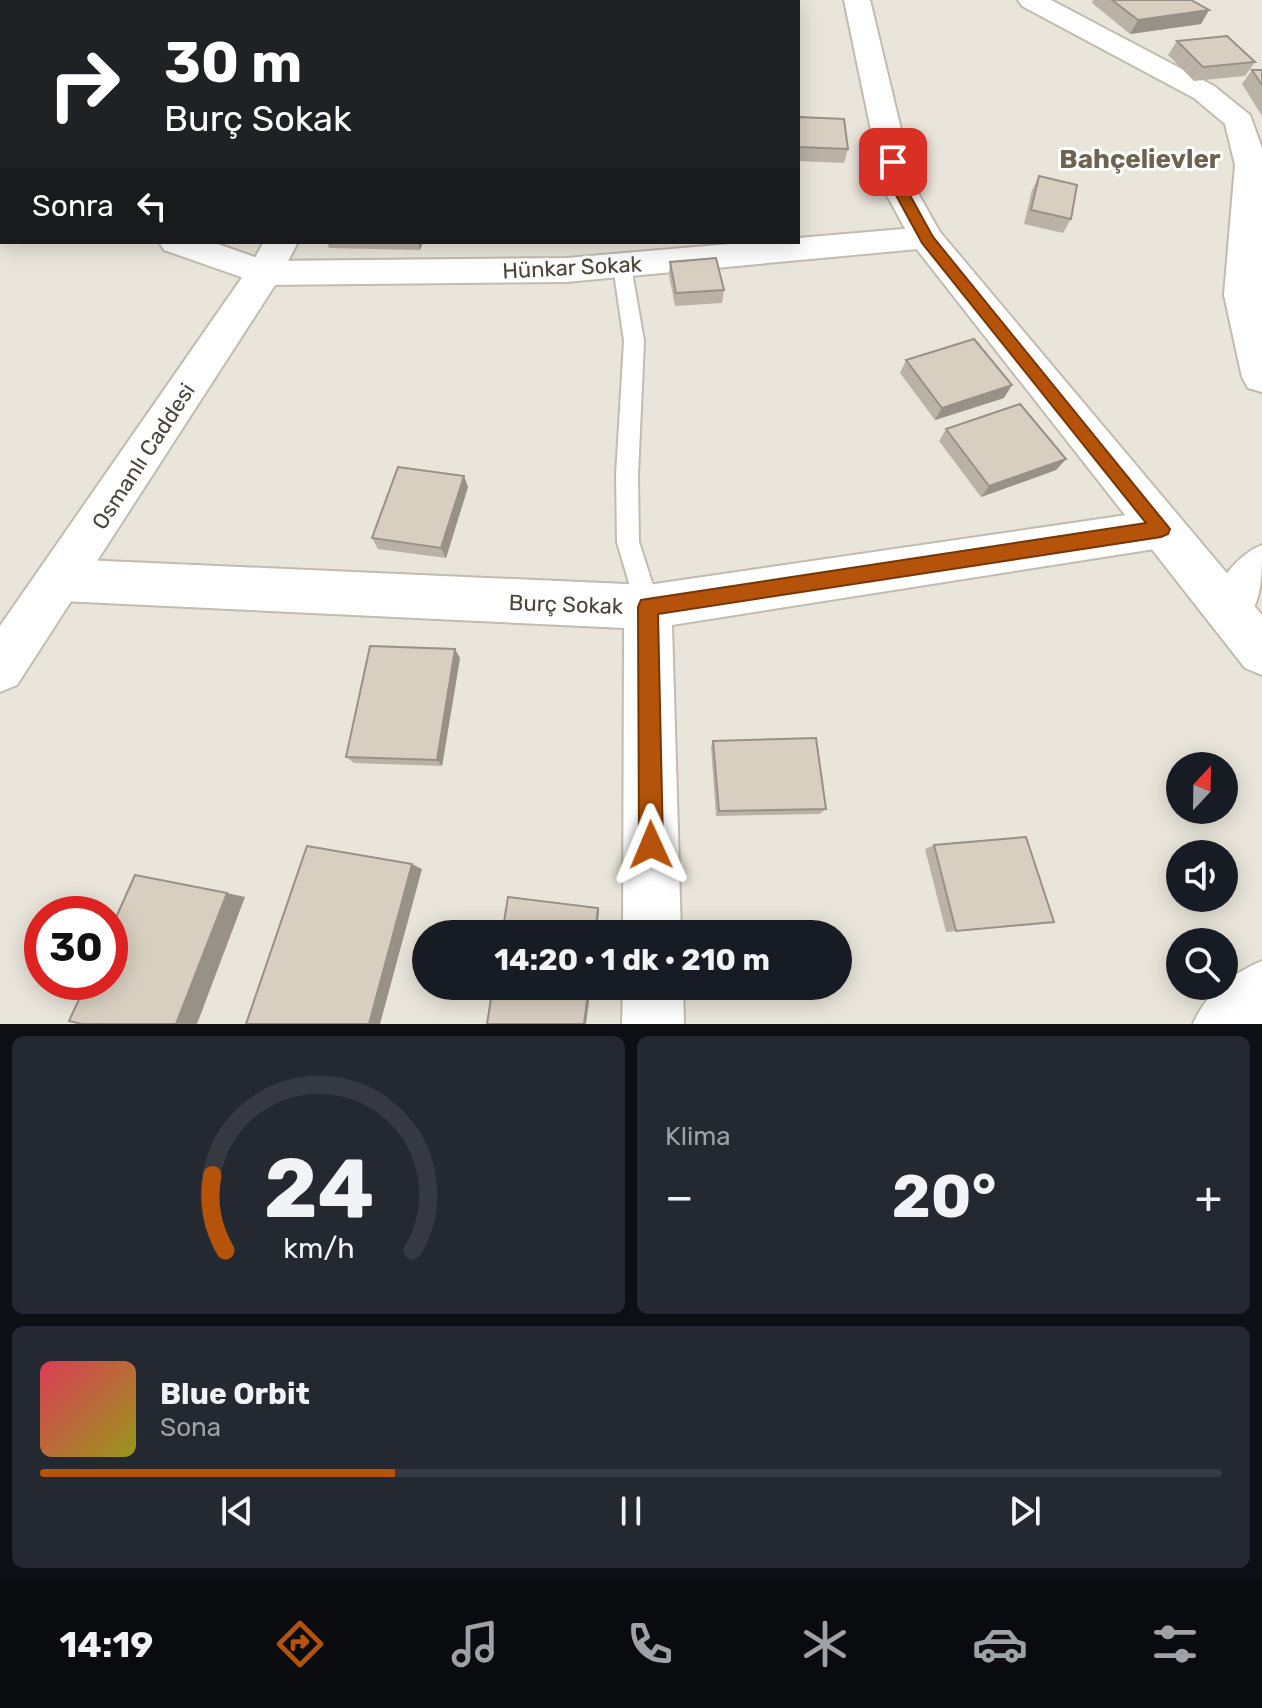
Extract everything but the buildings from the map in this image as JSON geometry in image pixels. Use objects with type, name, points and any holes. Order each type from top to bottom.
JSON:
[{"type":"street","points":[[857,0],[899,188],[927,239],[1262,652]]},
{"type":"street","points":[[1031,0],[1204,92],[1239,121],[1251,165],[1242,295],[1262,377]]},
{"type":"street","name":"Hünkar Sokak","points":[[189,244],[272,257],[572,256],[622,266],[927,239]]},
{"type":"street","name":"Osmanlı Caddesi","points":[[0,668],[272,257]]},
{"type":"street","name":"Burç Sokak","points":[[61,580],[648,607],[1161,529]]},
{"type":"street","points":[[1230,609],[1262,566]]},
{"type":"street","points":[[648,607],[652,920]]},
{"type":"street","points":[[1224,1024],[1262,991]]},
{"type":"street","points":[[653,1000],[653,1024]]},
{"type":"lane","points":[[622,266],[634,341],[627,475],[628,542],[648,607]]},
{"type":"shaded area","points":[[800,0],[1262,0],[1262,1024],[0,1024],[0,244],[800,244]]},
{"type":"district","name":"Bahçelievler","points":[[1140,159]]},
{"type":"route","points":[[651,845],[648,607],[1161,529],[927,239],[911,215],[899,188],[893,162]]}]
